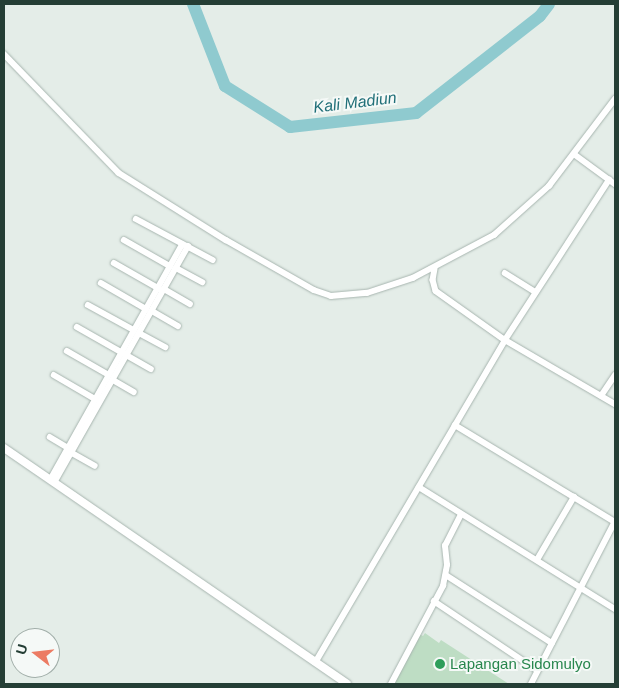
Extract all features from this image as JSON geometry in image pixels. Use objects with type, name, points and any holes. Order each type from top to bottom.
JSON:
[{"type":"main road","points":[[4,448],[347,684]]},
{"type":"street","points":[[4,54],[119,173],[226,240],[314,290],[331,296],[368,292],[435,268],[509,223],[539,197],[615,99]]},
{"type":"street","points":[[574,154],[615,184]]},
{"type":"street","points":[[315,663],[505,340],[609,180]]},
{"type":"street","points":[[136,219],[213,260]]},
{"type":"street","points":[[124,240],[202,282]]},
{"type":"street","points":[[52,481],[185,245]]},
{"type":"street","points":[[114,263],[190,304]]},
{"type":"street","points":[[435,268],[433,280],[436,291],[505,340],[615,404]]},
{"type":"street","points":[[505,273],[535,292]]},
{"type":"street","points":[[100,283],[178,326]]},
{"type":"street","points":[[88,305],[165,347]]},
{"type":"street","points":[[78,327],[151,369]]},
{"type":"street","points":[[67,351],[134,392]]},
{"type":"street","points":[[54,375],[96,398]]},
{"type":"street","points":[[601,396],[615,375]]},
{"type":"street","points":[[70,450],[96,398],[111,377]]},
{"type":"street","points":[[455,426],[615,522],[531,684]]},
{"type":"street","points":[[50,437],[94,466]]},
{"type":"street","points":[[419,487],[461,515],[615,609]]},
{"type":"street","points":[[537,560],[574,498]]},
{"type":"street","points":[[392,684],[446,575],[445,546],[461,515]]},
{"type":"street","points":[[446,575],[552,643]]},
{"type":"street","points":[[434,602],[537,670]]},
{"type":"green space","name":"Lapangan Sidomulyo","points":[[425,633],[439,643],[441,640],[509,684],[394,684],[419,634],[423,636]]},
{"type":"waterway","name":"Kali Madiun","points":[[193,4],[225,86],[290,127],[416,113],[540,16],[549,4]]},
{"type":"place","name":"Lapangan Sidomulyo","points":[[440,664]]}]
